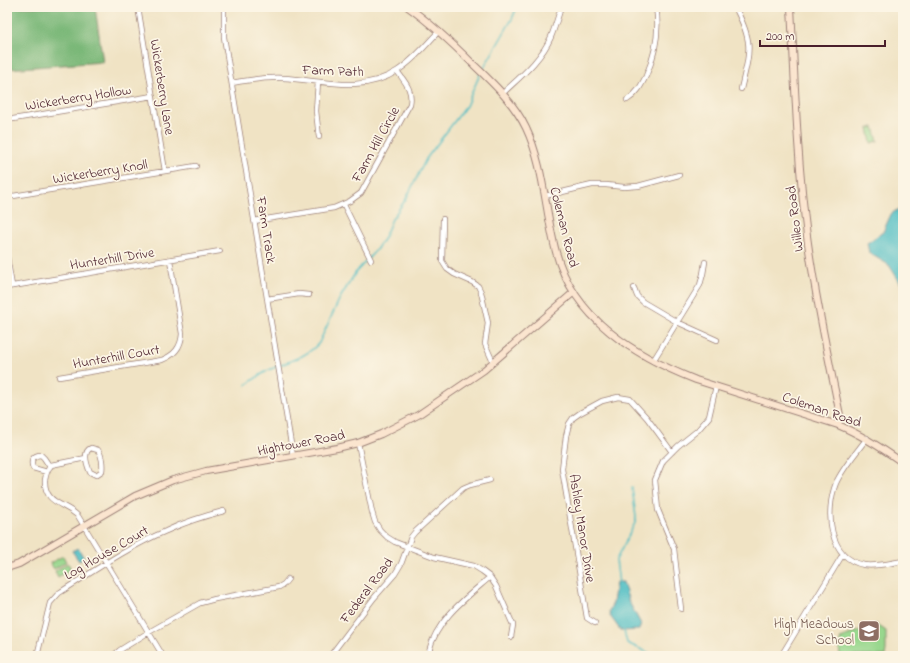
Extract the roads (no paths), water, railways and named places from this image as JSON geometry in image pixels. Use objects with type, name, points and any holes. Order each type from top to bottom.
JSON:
[{"type":"street","name":"Wickerberry Lane","points":[[138,7],[165,171]]},
{"type":"street","name":"Farm Track","points":[[224,7],[224,37],[293,456]]},
{"type":"street","name":"Coleman Road","points":[[408,7],[439,31],[503,93],[520,117],[528,133],[536,159],[556,252],[564,272],[574,292],[588,312],[606,330],[653,361],[674,372],[838,425],[867,438],[903,463]]},
{"type":"street","points":[[503,93],[533,65],[541,55],[551,36],[561,7]]},
{"type":"street","points":[[627,100],[634,96],[638,91],[653,60],[658,28],[656,7]]},
{"type":"street","points":[[735,7],[746,29],[749,45],[748,59],[741,89]]},
{"type":"street","name":"Willeo Road","points":[[791,7],[802,190],[807,237],[840,415],[838,425]]},
{"type":"street","name":"Farm Path","points":[[232,83],[272,78],[348,84],[363,84],[381,80],[397,71],[411,60],[439,31]]},
{"type":"street","name":"Farm Hill Circle","points":[[254,221],[334,208],[344,205],[356,198],[364,188],[410,104],[410,90],[397,71]]},
{"type":"street","points":[[318,82],[316,111],[319,137]]},
{"type":"street","name":"Wickerberry Hollow","points":[[7,120],[153,96]]},
{"type":"street","name":"Wickerberry Knoll","points":[[7,197],[196,166]]},
{"type":"street","points":[[545,196],[592,185],[624,187],[642,186],[679,175]]},
{"type":"street","points":[[344,205],[371,260]]},
{"type":"street","points":[[443,218],[442,261],[447,269],[454,274],[478,286],[481,292],[488,323],[485,344],[493,362]]},
{"type":"street","name":"Hunterhill Drive","points":[[9,286],[220,252]]},
{"type":"street","points":[[7,257],[9,286]]},
{"type":"street","name":"Hunterhill Court","points":[[59,377],[162,360],[175,353],[180,344],[182,334],[170,260]]},
{"type":"street","points":[[653,361],[700,284],[705,262]]},
{"type":"street","points":[[634,288],[637,296],[644,302],[677,322],[717,340]]},
{"type":"street","name":"Hightower Road","points":[[7,568],[19,564],[135,496],[173,480],[206,472],[358,443],[404,423],[464,384],[493,362],[574,292]]},
{"type":"street","points":[[267,299],[299,294],[309,295]]},
{"type":"street","points":[[681,609],[674,549],[658,510],[655,480],[663,461],[698,430],[709,417],[716,386]]},
{"type":"street","name":"Ashley Manor Drive","points":[[595,623],[586,618],[562,469],[569,424],[573,418],[580,413],[602,401],[618,397],[630,399],[647,418],[672,452]]},
{"type":"street","points":[[867,438],[841,473],[836,484],[832,495],[832,533],[836,545],[844,554],[856,562],[871,566],[903,561]]},
{"type":"street","points":[[358,443],[372,512],[375,522],[380,530],[387,537],[407,547],[434,557],[474,566],[490,577],[496,586],[513,625],[511,637]]},
{"type":"street","points":[[91,448],[100,452],[103,467],[100,473],[96,475],[90,472],[86,458],[88,450],[91,448]]},
{"type":"street","points":[[47,472],[33,468],[31,462],[32,459],[37,455],[41,455],[50,467]]},
{"type":"street","points":[[86,458],[54,464],[50,467],[47,472],[45,486],[47,494],[74,512],[164,656]]},
{"type":"street","name":"Federal Road","points":[[330,656],[374,598],[395,574],[415,532],[457,492],[470,485],[490,480]]},
{"type":"street","name":"Log House Court","points":[[38,652],[49,607],[53,598],[59,593],[141,543],[194,520],[224,511]]},
{"type":"street","points":[[781,656],[844,554]]},
{"type":"street","points":[[429,651],[431,643],[450,613],[461,601],[490,577]]},
{"type":"street","points":[[113,656],[149,632],[200,603],[279,587],[288,579]]},
{"type":"water","points":[[903,206],[903,287],[889,265],[869,253],[867,243],[883,232],[891,214]]},
{"type":"water","points":[[78,548],[84,558],[79,561],[72,551]]},
{"type":"water","points":[[616,582],[623,582],[629,602],[641,624],[639,630],[621,631],[610,616],[609,611],[613,603]]},
{"type":"waterway","points":[[482,71],[512,19],[517,7]]},
{"type":"waterway","points":[[246,385],[267,371],[301,357],[319,343],[340,298],[356,272],[376,250],[384,238],[392,219],[406,199],[426,159],[466,106],[480,74]]},
{"type":"waterway","points":[[619,584],[616,560],[635,523],[636,517],[632,488]]},
{"type":"waterway","points":[[624,631],[627,643],[649,653],[650,656]]},
{"type":"place","name":"High Meadows School","points":[[869,631]]}]
